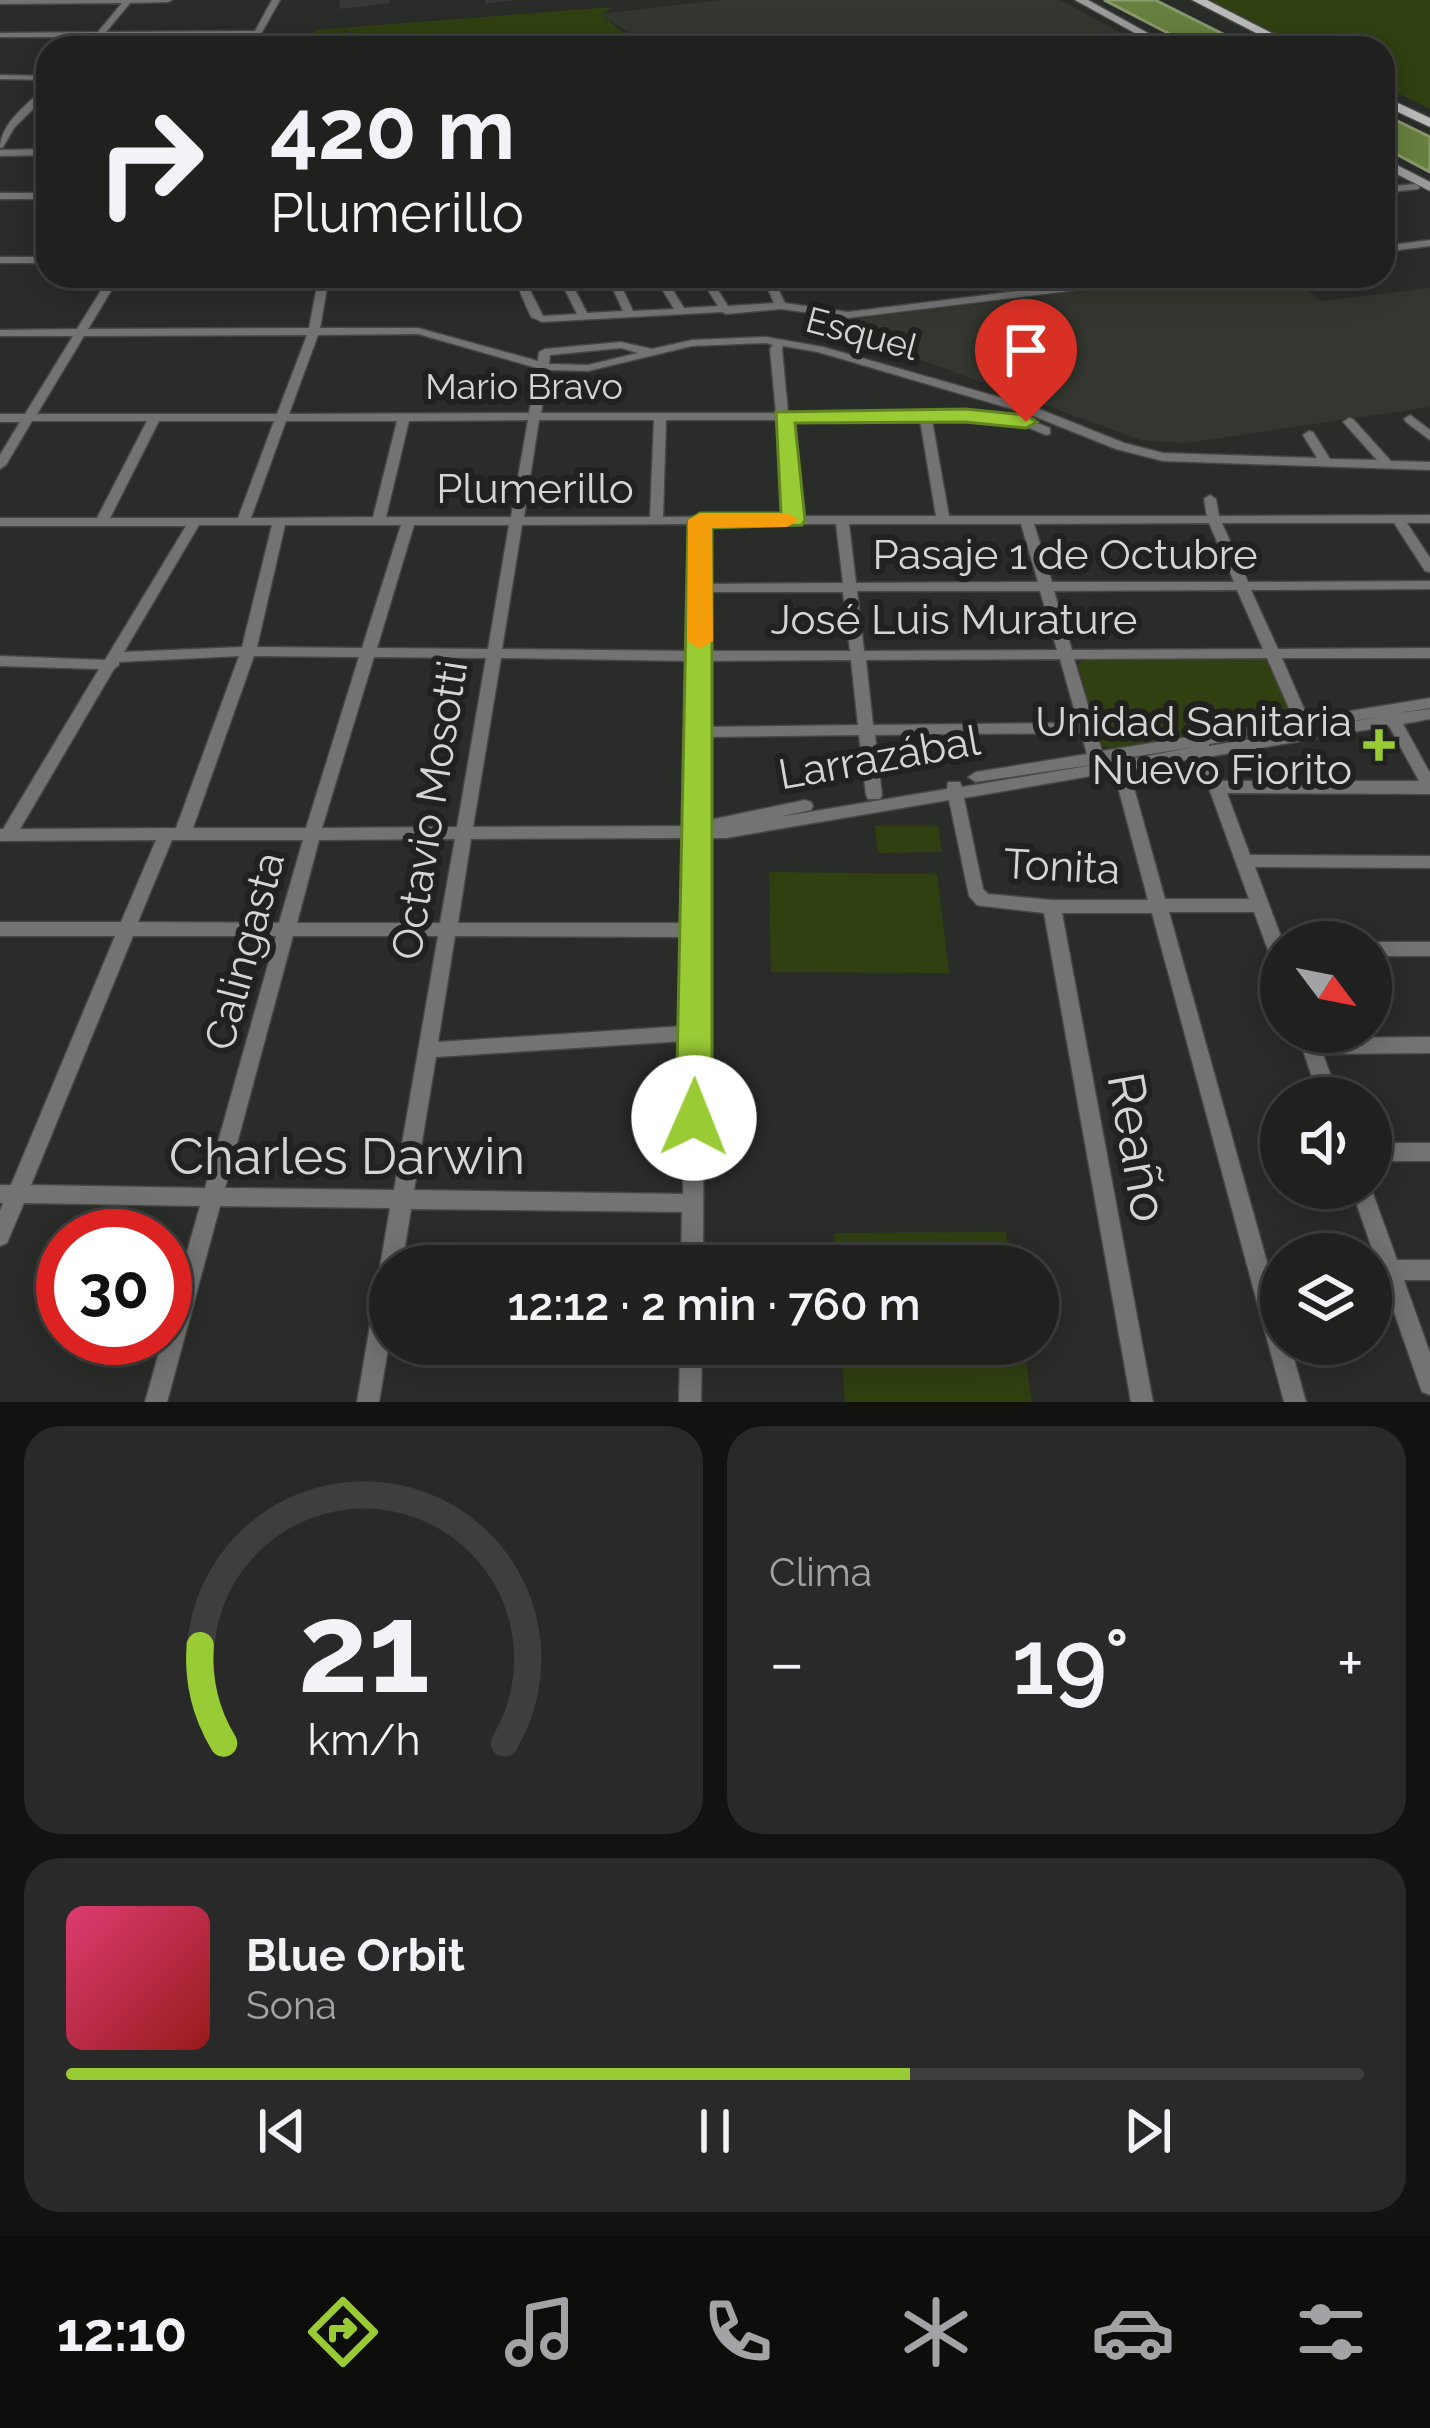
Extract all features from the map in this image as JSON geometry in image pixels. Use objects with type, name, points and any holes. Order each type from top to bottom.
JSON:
[{"type":"main road","points":[[1067,0],[1134,36]]},
{"type":"main road","points":[[1080,0],[1148,36]]},
{"type":"main road","points":[[1184,0],[1255,36]]},
{"type":"main road","points":[[1198,0],[1271,36]]},
{"type":"main road","points":[[1395,100],[1430,113]]},
{"type":"main road","points":[[1395,102],[1430,123]]},
{"type":"main road","points":[[1395,173],[1425,190]]},
{"type":"street","points":[[100,34],[128,0]]},
{"type":"street","points":[[0,2],[168,0]]},
{"type":"street","points":[[256,36],[276,0]]},
{"type":"street","points":[[0,35],[258,33]]},
{"type":"street","points":[[0,77],[36,78]]},
{"type":"street","points":[[36,100],[0,149],[36,152]]},
{"type":"street","points":[[15,152],[36,146]]},
{"type":"street","points":[[0,196],[36,196]]},
{"type":"street","points":[[1395,247],[1430,243]]},
{"type":"street","points":[[0,260],[36,260]]},
{"type":"street","points":[[0,466],[108,288]]},
{"type":"street","points":[[243,521],[314,331],[322,288]]},
{"type":"street","points":[[524,288],[538,318],[781,306],[848,315],[1068,288]]},
{"type":"street","points":[[569,288],[584,318]]},
{"type":"street","points":[[617,288],[629,315]]},
{"type":"street","points":[[666,288],[682,313]]},
{"type":"street","points":[[712,288],[726,310]]},
{"type":"street","points":[[773,288],[781,306]]},
{"type":"street","name":"Esquel","points":[[0,333],[418,331],[545,367],[594,368],[712,340],[780,342],[1030,410],[1154,456],[1430,466]]},
{"type":"street","points":[[780,342],[776,349],[793,520]]},
{"type":"street","points":[[545,367],[545,352],[554,349],[621,345],[649,352]]},
{"type":"street","name":"Octavio Mosotti","points":[[394,1245],[545,367]]},
{"type":"street","points":[[379,521],[404,416]]},
{"type":"street","points":[[656,520],[660,416]]},
{"type":"street","points":[[926,417],[943,520]]},
{"type":"street","name":"Mario Bravo","points":[[0,418],[1014,418],[1046,431]]},
{"type":"street","points":[[102,520],[154,418]]},
{"type":"street","points":[[1410,419],[1430,436]]},
{"type":"street","points":[[1348,422],[1387,464]]},
{"type":"street","points":[[1309,435],[1328,464]]},
{"type":"street","points":[[1210,499],[1214,521],[1301,721]]},
{"type":"street","name":"Plumerillo","points":[[0,522],[1430,519]]},
{"type":"street","points":[[692,1245],[700,520]]},
{"type":"street","points":[[842,520],[874,795]]},
{"type":"street","points":[[1399,520],[1430,568]]},
{"type":"street","points":[[4,835],[115,661],[195,521]]},
{"type":"street","points":[[0,1236],[8,1194],[125,930],[174,835],[248,652],[280,521]]},
{"type":"street","name":"Calingasta","points":[[156,1402],[290,928],[312,834],[409,521]]},
{"type":"street","points":[[1027,521],[1085,728],[1110,756],[1159,905],[1295,1402]]},
{"type":"street","name":"Pasaje 1 de Octubre","points":[[700,588],[1430,585]]},
{"type":"street","name":"José Luis Murature","points":[[0,661],[115,661],[248,652],[858,657],[1430,652]]},
{"type":"street","name":"Larrazábal","points":[[4,835],[726,832],[1110,756],[1391,714],[1430,703]]},
{"type":"street","points":[[1219,787],[1430,787],[1391,714]]},
{"type":"street","name":"Larrazábal","points":[[1200,743],[1301,721],[1430,714]]},
{"type":"street","points":[[698,732],[1085,728]]},
{"type":"street","points":[[1200,743],[1268,921]]},
{"type":"street","name":"Larrazábal","points":[[698,832],[715,822],[954,786],[1110,756]]},
{"type":"street","name":"Tonita","points":[[954,786],[978,896],[989,902],[1052,907],[1262,905]]},
{"type":"street","points":[[1246,862],[1430,862]]},
{"type":"street","name":"Reaño","points":[[1052,907],[1142,1402]]},
{"type":"street","points":[[0,929],[695,930]]},
{"type":"street","points":[[1392,949],[1430,949]]},
{"type":"street","points":[[429,1050],[695,1033]]},
{"type":"street","points":[[1392,1043],[1430,1045]]},
{"type":"street","points":[[1392,1152],[1430,1152]]},
{"type":"street","name":"Charles Darwin","points":[[8,1194],[693,1203]]},
{"type":"street","points":[[1392,1270],[1430,1270]]},
{"type":"street","points":[[1392,1276],[1430,1384]]},
{"type":"street","name":"Octavio Mosotti","points":[[368,1402],[374,1365]]},
{"type":"street","points":[[690,1402],[691,1365]]},
{"type":"shaded area","points":[[720,0],[1060,0],[1125,35],[634,36],[600,14]]},
{"type":"shaded area","points":[[1104,0],[1155,0],[1227,36],[1174,36]]},
{"type":"shaded area","points":[[1205,0],[1430,0],[1430,109],[1395,92],[1395,36],[1279,36]]},
{"type":"shaded area","points":[[613,7],[601,14],[627,36],[362,36],[340,28],[352,36],[312,36],[315,30],[339,28]]},
{"type":"shaded area","points":[[1395,120],[1430,137],[1430,172],[1395,153]]},
{"type":"shaded area","points":[[1113,288],[1305,288],[1321,301],[1430,288],[1430,407],[1186,443],[1141,440],[820,323]]},
{"type":"shaded area","points":[[1266,658],[1295,719],[1109,748],[1101,745],[1078,665],[1084,659]]},
{"type":"shaded area","points":[[875,826],[938,826],[942,852],[878,853]]},
{"type":"shaded area","points":[[769,872],[937,874],[949,973],[771,972]]},
{"type":"shaded area","points":[[1006,1232],[1008,1245],[835,1245],[834,1233]]},
{"type":"shaded area","points":[[842,1365],[1026,1365],[1032,1402],[845,1402]]},
{"type":"slow traffic","points":[[700,641],[700,520],[787,520]]},
{"type":"place","name":"Unidad Sanitaria Nuevo Fiorito","points":[[1379,745]]},
{"type":"route","points":[[694,1118],[700,520],[793,520],[784,416],[965,416],[1026,422]]}]
